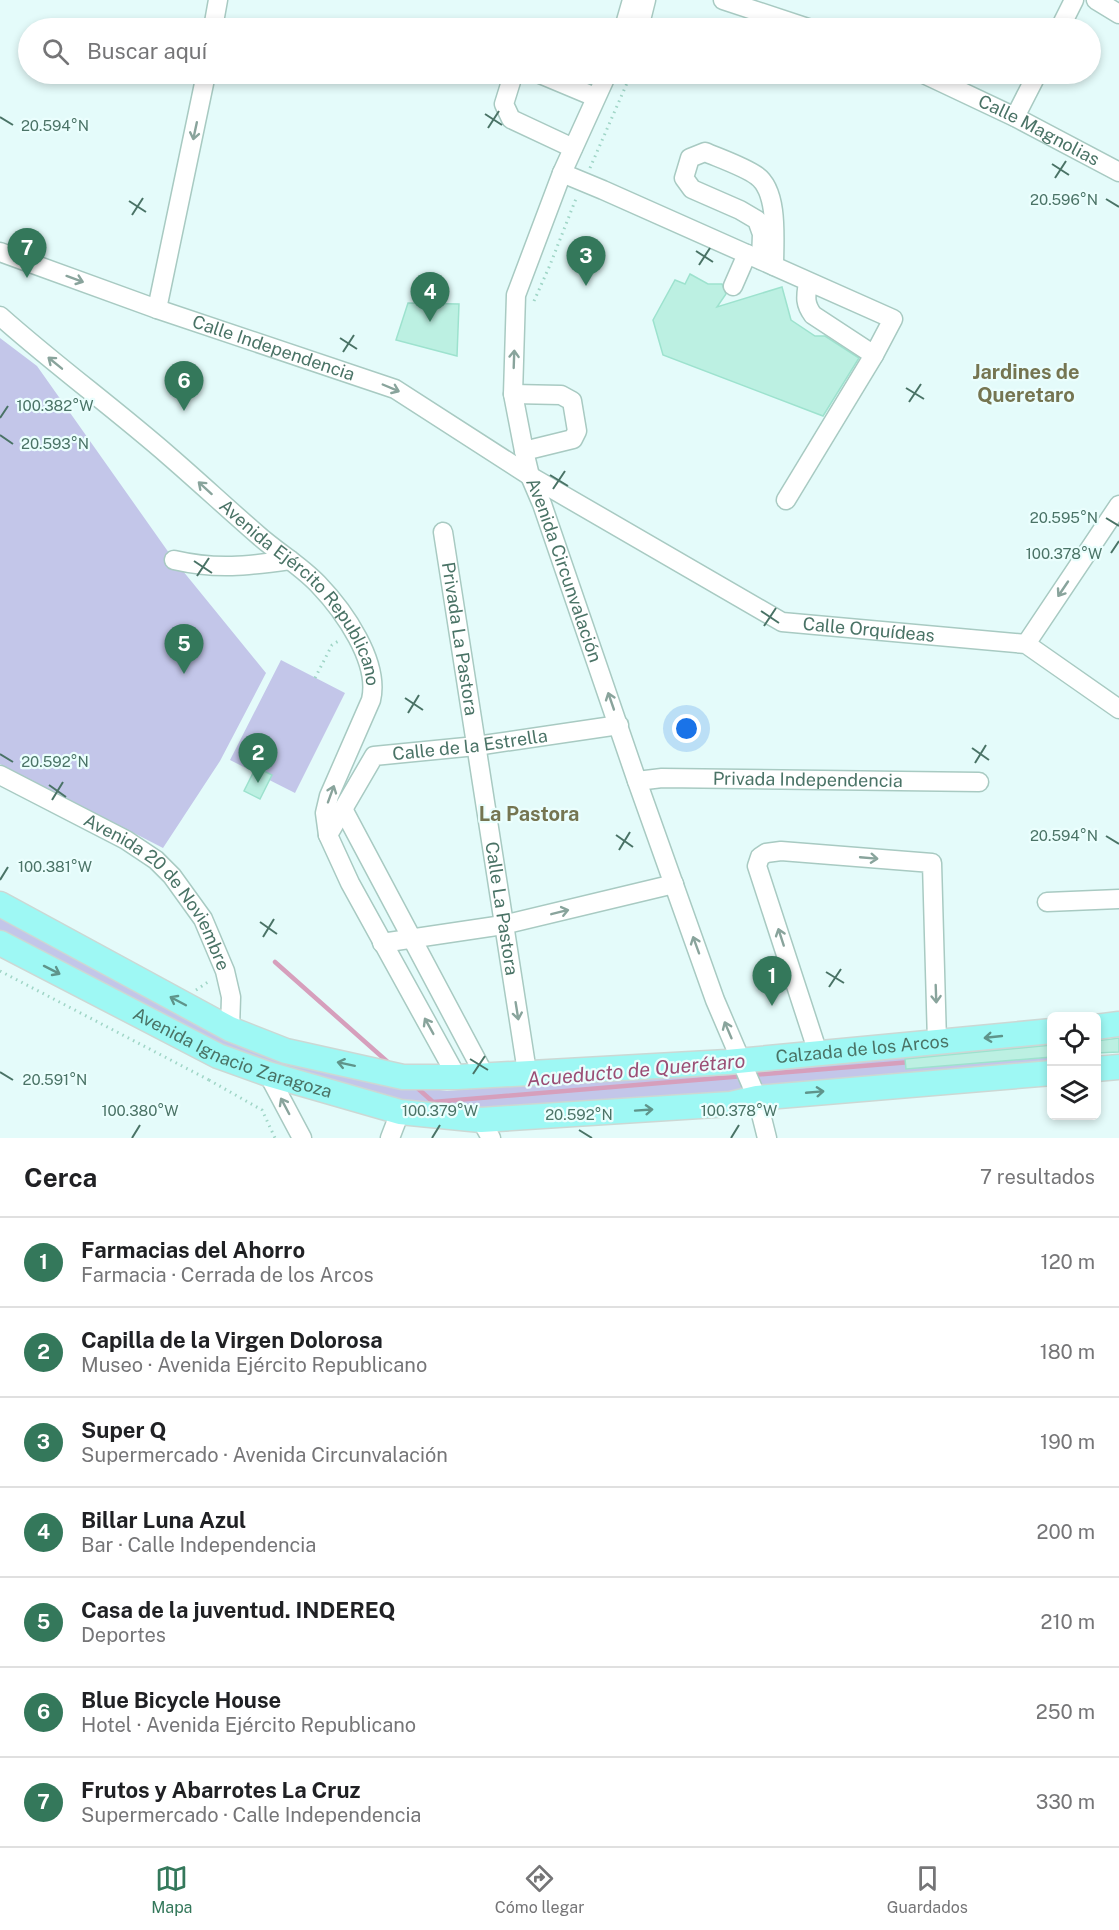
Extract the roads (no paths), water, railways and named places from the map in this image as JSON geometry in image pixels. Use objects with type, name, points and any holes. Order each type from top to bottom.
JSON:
[{"type":"main road","name":"Avenida Ignacio Zaragoza","points":[[0,904],[230,1029],[286,1051],[403,1077],[457,1077]]},
{"type":"main road","name":"Avenida Ignacio Zaragoza","points":[[0,943],[218,1056],[268,1074],[400,1112],[486,1129]]},
{"type":"main road","points":[[1101,1026],[1119,1024]]},
{"type":"main road","name":"Calzada de los Arcos","points":[[457,1077],[734,1061],[1047,1031]]},
{"type":"main road","points":[[734,1061],[757,1098]]},
{"type":"main road","points":[[1101,1069],[1119,1067]]},
{"type":"main road","points":[[486,1129],[731,1104],[757,1098],[1047,1073]]},
{"type":"street","points":[[215,18],[218,0]]},
{"type":"street","points":[[627,18],[632,0]]},
{"type":"street","points":[[642,18],[646,0]]},
{"type":"street","points":[[1065,18],[1074,0]]},
{"type":"street","points":[[1096,0],[1119,14]]},
{"type":"street","points":[[730,1],[779,18]]},
{"type":"street","points":[[157,309],[204,84]]},
{"type":"street","points":[[510,84],[504,104],[511,119],[573,148]]},
{"type":"street","points":[[563,84],[595,98]]},
{"type":"street","name":"Avenida Circunvalación","points":[[602,84],[562,173],[516,295],[513,394],[530,476],[542,504],[619,724],[734,1061]]},
{"type":"street","name":"Calle Magnolias","points":[[945,84],[1016,117],[1119,172]]},
{"type":"street","points":[[1016,117],[1032,84]]},
{"type":"street","points":[[734,286],[760,260],[774,230],[772,199],[758,176],[705,152],[690,158],[684,178],[692,189],[757,220],[762,234],[760,260]]},
{"type":"street","points":[[562,173],[893,319],[874,355],[786,500]]},
{"type":"street","name":"Calle Independencia","points":[[0,252],[157,309],[395,389],[530,476]]},
{"type":"street","points":[[808,282],[807,306],[813,315],[874,355]]},
{"type":"street","name":"Avenida Ejército Republicano","points":[[0,316],[169,456],[274,550],[290,560],[319,585],[347,619],[368,662],[373,681],[371,700],[329,796],[325,813],[328,835],[350,883],[457,1077]]},
{"type":"street","points":[[513,394],[561,395],[572,401],[577,431],[573,439],[524,451]]},
{"type":"street","name":"Calle Orquídeas","points":[[530,476],[782,622],[1026,644],[1119,709]]},
{"type":"street","points":[[1026,644],[1119,505]]},
{"type":"street","name":"Privada La Pastora","points":[[443,532],[476,746]]},
{"type":"street","points":[[174,560],[198,566],[237,568],[290,560]]},
{"type":"street","name":"Calle de la Estrella","points":[[328,835],[374,756],[476,746],[619,724]]},
{"type":"street","name":"Calle La Pastora","points":[[476,746],[527,1072]]},
{"type":"street","name":"Avenida 20 de Noviembre","points":[[0,775],[126,840],[156,860],[172,876],[203,919],[225,971],[231,997],[230,1029]]},
{"type":"street","name":"Privada Independencia","points":[[637,782],[662,778],[979,782]]},
{"type":"street","points":[[343,809],[485,1076]]},
{"type":"street","points":[[818,1053],[757,866],[760,857],[766,853],[781,850],[932,863],[937,1042]]},
{"type":"street","points":[[382,943],[503,925],[674,884]]},
{"type":"street","points":[[1047,902],[1119,899]]},
{"type":"street","points":[[268,1074],[302,1138]]},
{"type":"street","points":[[757,1098],[767,1138]]},
{"type":"street","points":[[390,1138],[400,1112]]},
{"type":"waterway","name":"Acueducto de Querétaro","points":[[275,962],[390,1064]]},
{"type":"waterway","name":"Acueducto de Querétaro","points":[[752,1075],[911,1062]]},
{"type":"waterway","name":"Acueducto de Querétaro","points":[[414,1085],[433,1102],[744,1076]]},
{"type":"place","name":"Frutos y Abarrotes La Cruz","points":[[27,278]]},
{"type":"place","name":"Super Q","points":[[586,286]]},
{"type":"place","name":"Billar Luna Azul","points":[[430,322]]},
{"type":"place","name":"Blue Bicycle House","points":[[184,411]]},
{"type":"place","name":"Casa de la juventud. INDEREQ","points":[[184,674]]},
{"type":"place","name":"Capilla de la Virgen Dolorosa","points":[[258,783]]},
{"type":"place","name":"Farmacias del Ahorro","points":[[772,1006]]},
{"type":"district","name":"Jardines de Queretaro","points":[[1026,384]]},
{"type":"district","name":"La Pastora","points":[[529,814]]}]
